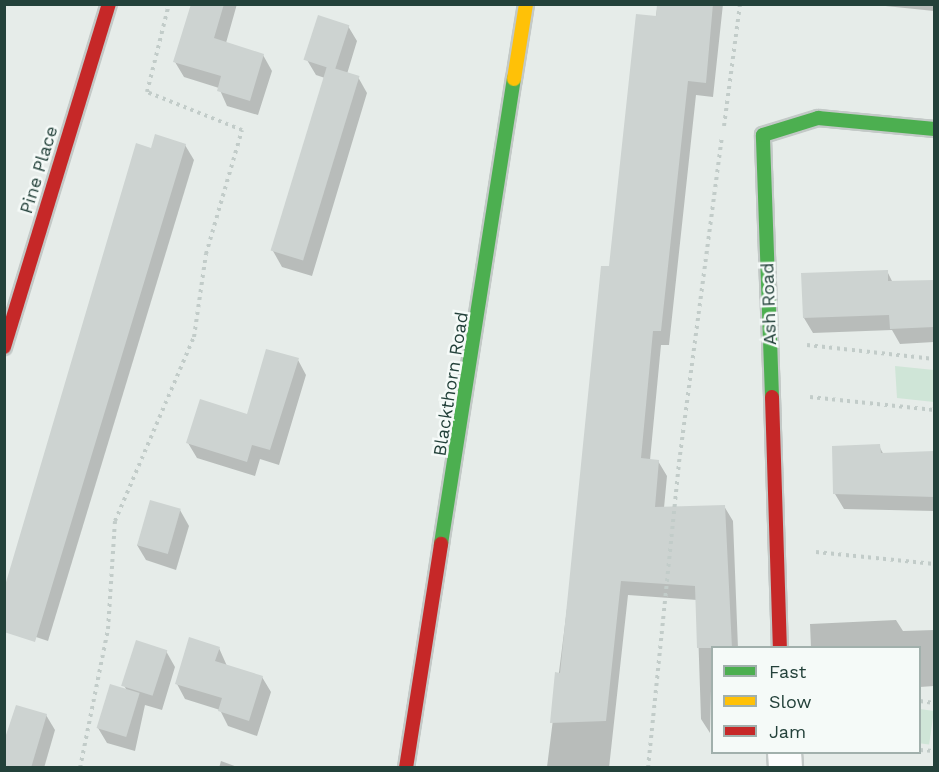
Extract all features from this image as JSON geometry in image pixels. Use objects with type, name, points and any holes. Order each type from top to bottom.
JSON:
[{"type":"street","name":"Pine Place","points":[[4,347],[109,4]]},
{"type":"street","name":"Blackthorn Road","points":[[406,768],[526,4]]},
{"type":"street","name":"Ash Road","points":[[780,646],[763,135],[818,118],[934,129]]},
{"type":"path","points":[[80,768],[108,629],[115,521],[194,337],[206,254],[242,130],[147,92],[169,4]]},
{"type":"path","points":[[648,768],[680,454],[740,4]]},
{"type":"path","points":[[770,341],[934,359]]},
{"type":"path","points":[[772,392],[934,410]]},
{"type":"path","points":[[777,548],[934,564]]},
{"type":"green space","points":[[895,366],[934,370],[934,402],[897,398]]},
{"type":"green space","points":[[921,709],[934,711],[929,745],[921,743]]},
{"type":"building","points":[[191,4],[224,4],[214,38],[264,54],[250,101],[217,91],[221,76],[173,62]]},
{"type":"building","points":[[657,4],[713,4],[706,83],[688,81],[661,331],[653,331],[641,458],[659,460],[655,507],[725,505],[732,646],[697,648],[695,586],[621,581],[606,721],[550,723],[555,672],[560,673],[601,266],[609,266],[636,14],[656,16]]},
{"type":"building","points":[[318,15],[349,25],[335,70],[303,60]]},
{"type":"building","points":[[327,66],[360,76],[303,261],[271,251]]},
{"type":"building","points":[[155,134],[186,144],[35,642],[4,632],[4,589],[136,143],[151,148]]},
{"type":"building","points":[[888,270],[888,281],[934,280],[934,327],[890,329],[889,315],[803,318],[801,273]]},
{"type":"building","points":[[266,349],[299,358],[270,450],[252,445],[247,462],[186,443],[200,399],[247,414]]},
{"type":"building","points":[[880,444],[881,453],[934,451],[934,497],[833,494],[832,446]]},
{"type":"building","points":[[150,500],[181,509],[168,554],[137,545]]},
{"type":"building","points":[[189,637],[220,647],[215,661],[263,676],[249,721],[218,711],[222,698],[175,684]]},
{"type":"building","points":[[136,640],[167,650],[153,696],[121,686]]},
{"type":"building","points":[[110,684],[140,693],[126,737],[97,728]]},
{"type":"building","points":[[16,705],[47,714],[31,768],[4,768],[4,741]]},
{"type":"traffic: fast","points":[[441,544],[514,79]]},
{"type":"traffic: fast","points":[[772,397],[763,135],[818,118],[934,129]]},
{"type":"traffic: slow","points":[[514,79],[526,4]]},
{"type":"traffic: jam","points":[[4,347],[109,4]]},
{"type":"traffic: jam","points":[[772,397],[780,646]]},
{"type":"traffic: jam","points":[[406,768],[441,544]]}]
